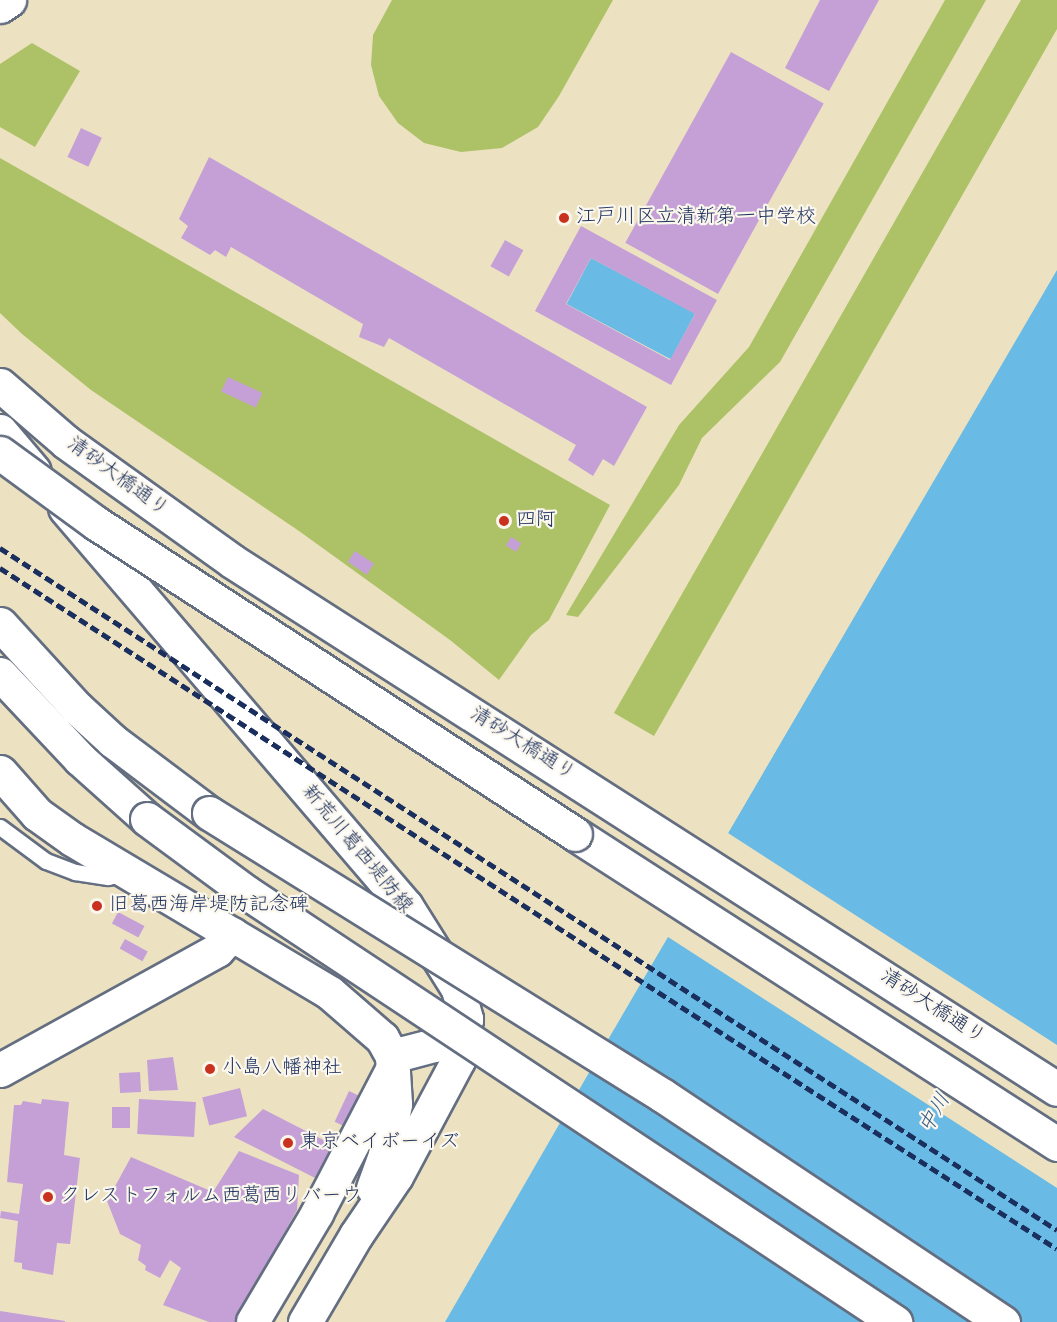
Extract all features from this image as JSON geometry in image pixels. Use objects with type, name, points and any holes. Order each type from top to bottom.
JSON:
[{"type":"main road","points":[[0,6],[9,0]]},
{"type":"main road","name":"清砂大橋通り","points":[[0,386],[75,448],[232,561],[598,793],[1057,1089]]},
{"type":"main road","name":"新荒川葛西堤防線","points":[[0,431],[406,906],[450,972],[458,989],[466,1019],[458,1060],[396,1176],[357,1235],[305,1322]]},
{"type":"main road","points":[[0,453],[96,523],[339,682],[1057,1144]]},
{"type":"main road","points":[[0,624],[77,708],[113,741],[209,813],[662,1095],[1003,1322]]},
{"type":"main road","points":[[0,674],[81,759],[147,819],[246,892],[895,1322]]},
{"type":"main road","points":[[0,772],[38,814],[125,872],[330,993],[372,1027],[392,1063],[395,1104],[385,1155],[357,1235]]},
{"type":"main road","points":[[0,1070],[217,950],[231,934]]},
{"type":"main road","points":[[392,1063],[447,1038],[466,1019]]},
{"type":"street","points":[[254,1322],[317,1214],[392,1063]]},
{"type":"lane","points":[[0,827],[46,861],[75,872],[108,877],[125,872]]},
{"type":"green space","points":[[392,0],[613,0],[559,96],[538,127],[502,148],[461,152],[424,143],[398,123],[379,96],[371,65],[373,35]]},
{"type":"green space","points":[[945,0],[986,0],[780,362],[702,438],[679,485],[578,617],[566,615],[679,425],[749,347]]},
{"type":"green space","points":[[1021,0],[1057,0],[1057,29],[654,736],[614,713]]},
{"type":"green space","points":[[32,43],[80,71],[35,147],[0,127],[0,64]]},
{"type":"green space","points":[[0,158],[610,505],[549,620],[531,635],[499,680],[450,640],[299,531],[91,390],[22,334],[0,313]]},
{"type":"water","points":[[591,258],[695,313],[671,359],[567,304]]},
{"type":"water","name":"中川","points":[[1057,270],[1057,1322],[445,1322],[669,934]]},
{"type":"pier","points":[[1057,267],[728,833],[1057,1045],[1057,1188],[668,937],[614,1029],[612,1027]]},
{"type":"building","points":[[820,0],[879,0],[829,91],[785,68]]},
{"type":"building","points":[[731,52],[824,103],[718,294],[625,243]]},
{"type":"building","points":[[81,128],[102,138],[88,167],[67,157]]},
{"type":"building","points":[[209,157],[647,407],[614,466],[603,459],[593,476],[568,460],[576,445],[389,338],[384,347],[359,337],[363,324],[231,247],[226,257],[215,250],[210,255],[181,238],[188,226],[179,219]]},
{"type":"building","points":[[581,226],[717,300],[671,385],[535,311]],"holes":[[[591,258],[695,314],[670,360],[566,304]]]},
{"type":"building","points":[[505,240],[523,250],[509,276],[490,266]]},
{"type":"building","points":[[228,377],[262,393],[256,408],[221,392]]},
{"type":"building","name":"四阿","points":[[501,513],[512,519],[507,529],[496,523]]},
{"type":"building","name":"四阿","points":[[511,537],[521,543],[516,552],[506,546]]},
{"type":"building","points":[[355,551],[374,564],[367,575],[348,562]]},
{"type":"building","points":[[118,912],[144,926],[138,938],[112,923]]},
{"type":"building","points":[[125,939],[148,952],[142,961],[120,949]]},
{"type":"building","points":[[173,1057],[178,1090],[149,1091],[147,1060]]},
{"type":"building","points":[[140,1072],[141,1092],[120,1093],[119,1073]]},
{"type":"building","points":[[240,1088],[247,1116],[209,1126],[202,1097]]},
{"type":"building","points":[[349,1091],[364,1098],[350,1129],[335,1122]]},
{"type":"building","name":"クレストフォルム西葛西リバーウ","points":[[42,1099],[69,1102],[64,1155],[80,1158],[70,1244],[57,1243],[53,1275],[22,1269],[22,1263],[14,1262],[18,1221],[0,1218],[1,1211],[19,1214],[23,1184],[7,1182],[14,1105],[21,1105],[23,1101],[41,1104]]},
{"type":"building","points":[[139,1099],[196,1102],[194,1137],[137,1134]]},
{"type":"building","points":[[112,1107],[130,1107],[130,1128],[112,1128]]},
{"type":"building","name":"東京ベイボーイズ","points":[[263,1109],[341,1149],[323,1182],[234,1137]]},
{"type":"building","points":[[239,1151],[299,1175],[297,1210],[235,1322],[209,1322],[163,1305],[181,1268],[170,1260],[160,1278],[145,1270],[146,1266],[138,1260],[141,1245],[120,1234],[107,1201],[131,1157],[213,1192]]},
{"type":"building","points":[[0,1311],[65,1321],[65,1322],[0,1322]]},
{"type":"railway","points":[[0,548],[1057,1230]]},
{"type":"railway","points":[[0,568],[1057,1249]]},
{"type":"place","name":"江戸川区立清新第一中学校","points":[[564,218]]},
{"type":"place","name":"四阿","points":[[504,521]]},
{"type":"place","name":"旧葛西海岸堤防記念碑","points":[[97,906]]},
{"type":"place","name":"小島八幡神社","points":[[210,1069]]},
{"type":"place","name":"東京ベイボーイズ","points":[[288,1143]]},
{"type":"place","name":"クレストフォルム西葛西リバーウ","points":[[48,1197]]}]
